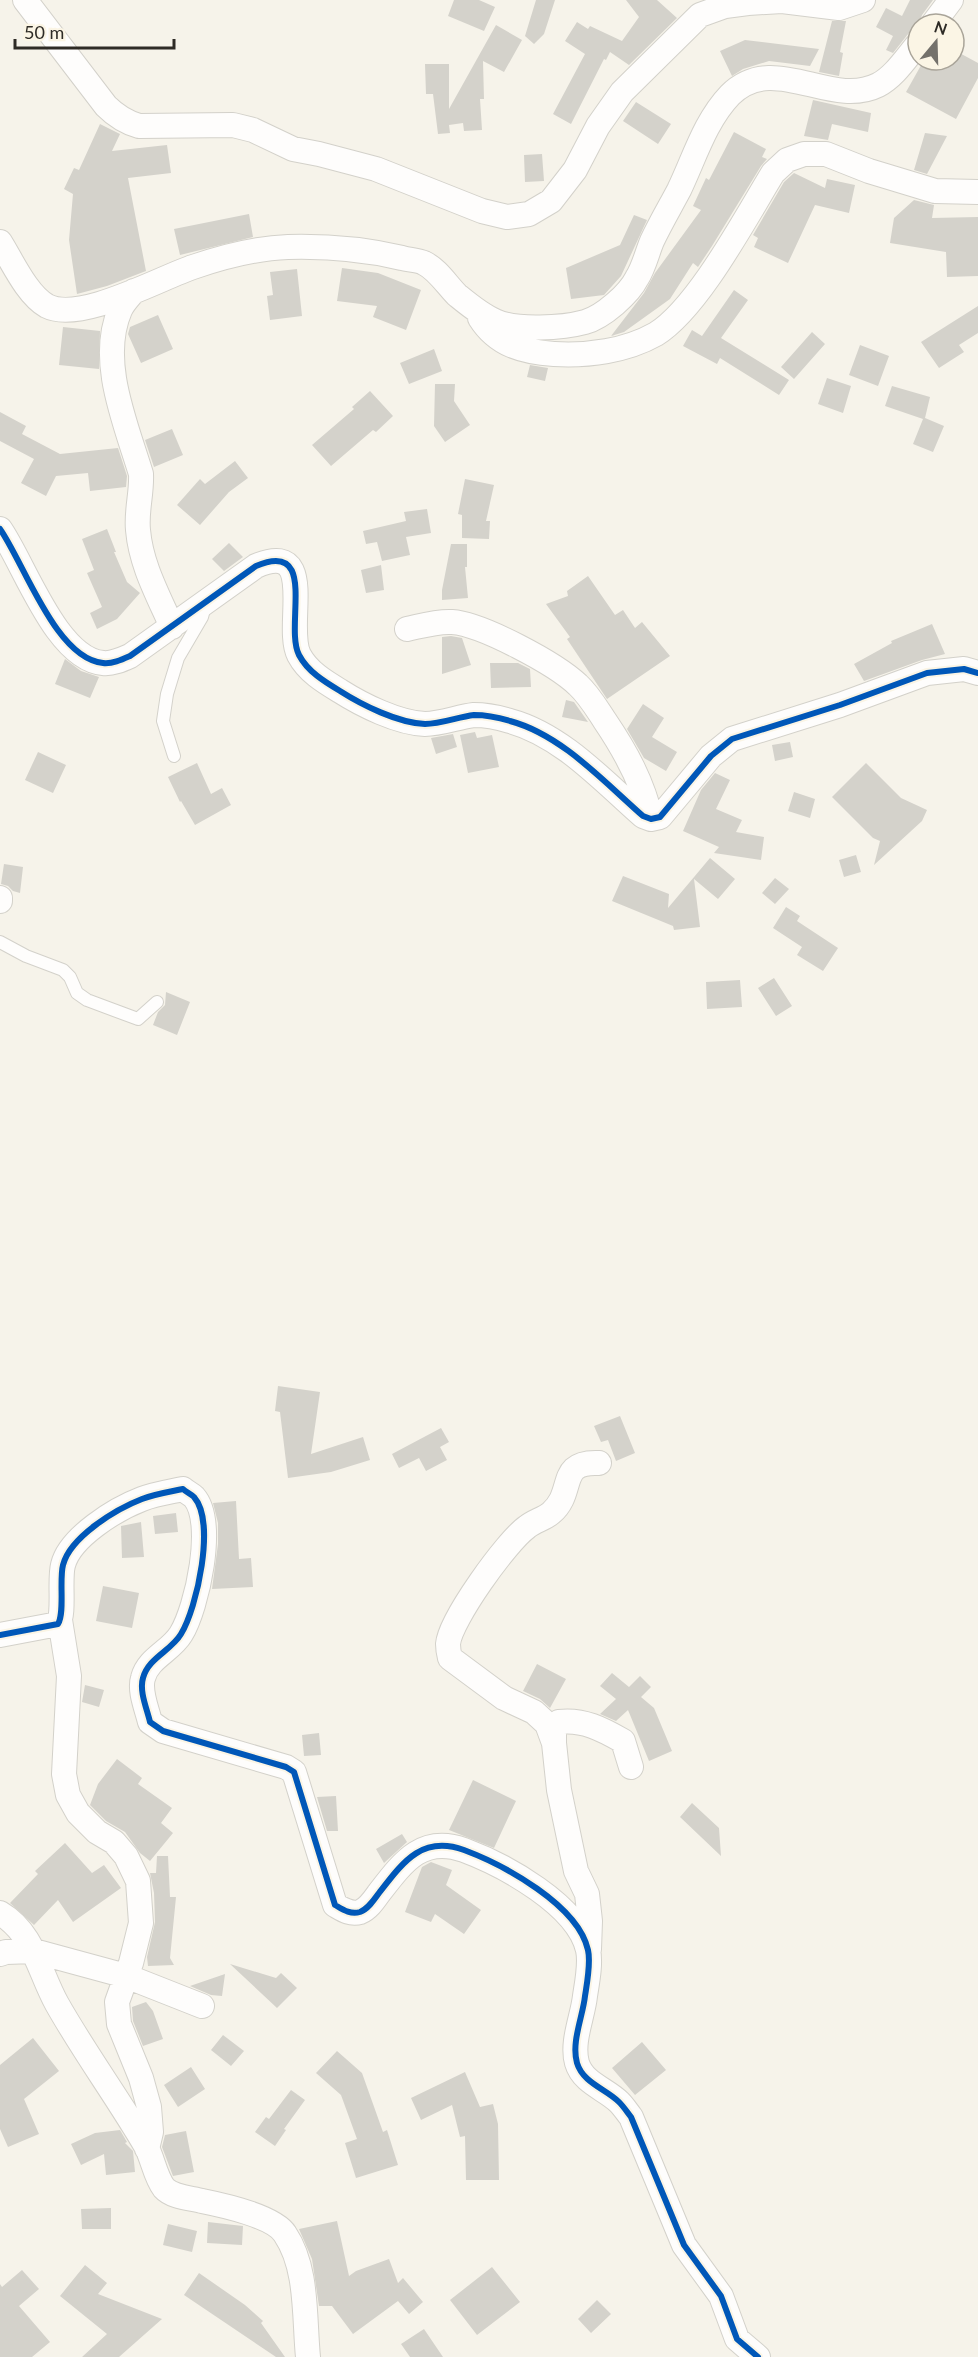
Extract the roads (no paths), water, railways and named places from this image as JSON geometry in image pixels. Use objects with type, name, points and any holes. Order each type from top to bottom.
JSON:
[{"type":"street","points":[[25,0],[106,106],[114,115],[126,122],[139,126],[233,125],[253,130],[293,149],[319,153],[375,169],[482,211],[507,217],[529,214],[551,201],[575,170],[598,126],[622,92],[700,15],[725,6],[748,3],[782,1],[839,8],[863,0]]},
{"type":"street","points":[[0,242],[20,277],[46,306],[62,310],[82,309],[193,267],[230,257],[279,247],[330,246],[382,253],[426,264],[474,308],[497,322],[548,327],[587,322],[615,304],[637,280],[652,240],[680,189],[707,128],[728,97],[744,82],[759,78],[782,79],[848,90],[866,88],[878,85],[906,57]]},
{"type":"street","points":[[474,308],[489,332],[514,347],[540,353],[571,355],[625,348],[656,334],[676,318],[707,279],[773,173],[787,160],[804,154],[826,154],[869,171],[935,191],[978,192]]},
{"type":"street","points":[[134,291],[121,307],[115,324],[111,362],[141,474],[138,530],[144,566],[172,627]]},
{"type":"street","points":[[0,529],[9,541],[24,575],[65,639],[81,655],[104,663],[130,657],[256,566],[269,560],[282,561],[290,567],[295,577],[294,626],[299,654],[318,678],[348,697],[390,716],[424,724],[476,715],[512,722],[548,738],[587,766],[643,816],[651,819],[660,817],[711,756],[732,738],[840,705],[927,673],[964,669],[978,673]]},
{"type":"street","points":[[407,629],[426,624],[453,622],[474,628],[525,651],[559,670],[578,685],[619,742],[638,777],[651,819]]},
{"type":"street","points":[[554,1743],[548,1724],[534,1712],[504,1698],[450,1658],[448,1644],[471,1595],[527,1527],[552,1513],[562,1501],[572,1469],[578,1465],[599,1463]]},
{"type":"street","points":[[147,2149],[151,2132],[149,2107],[138,2069],[119,2024],[117,2002],[131,1963],[141,1923],[138,1881],[126,1856],[114,1842],[97,1832],[78,1813],[68,1795],[64,1774],[69,1676],[60,1620],[63,1565],[69,1550],[84,1534],[117,1511],[141,1499],[183,1489],[195,1498],[203,1520],[205,1539],[191,1612],[181,1635],[146,1668],[142,1681],[150,1722],[163,1731],[286,1767],[294,1772],[335,1905],[346,1912],[360,1912],[371,1904],[409,1858],[423,1849],[438,1844],[476,1855],[531,1884],[570,1917],[582,1935],[589,1952]]},
{"type":"street","points":[[0,1635],[54,1626],[60,1620]]},
{"type":"street","points":[[632,1767],[623,1741],[604,1730],[570,1720],[559,1722],[554,1728],[559,1790],[576,1870],[587,1894],[590,1921],[585,1996],[575,2053],[583,2075],[619,2102],[631,2117],[684,2245],[721,2296],[737,2338],[758,2357]]},
{"type":"street","points":[[0,1913],[14,1922],[34,1951],[56,2002],[147,2149],[160,2182],[166,2190],[175,2195],[218,2204],[268,2221],[283,2231],[299,2261],[308,2357]]},
{"type":"street","points":[[0,1954],[34,1951],[126,1976],[202,2006]]},
{"type":"lane","points":[[174,756],[163,721],[167,694],[178,658],[202,617],[207,602]]},
{"type":"lane","points":[[0,942],[26,956],[63,970],[70,977],[80,995],[128,1017],[141,1018],[157,1002]]}]
